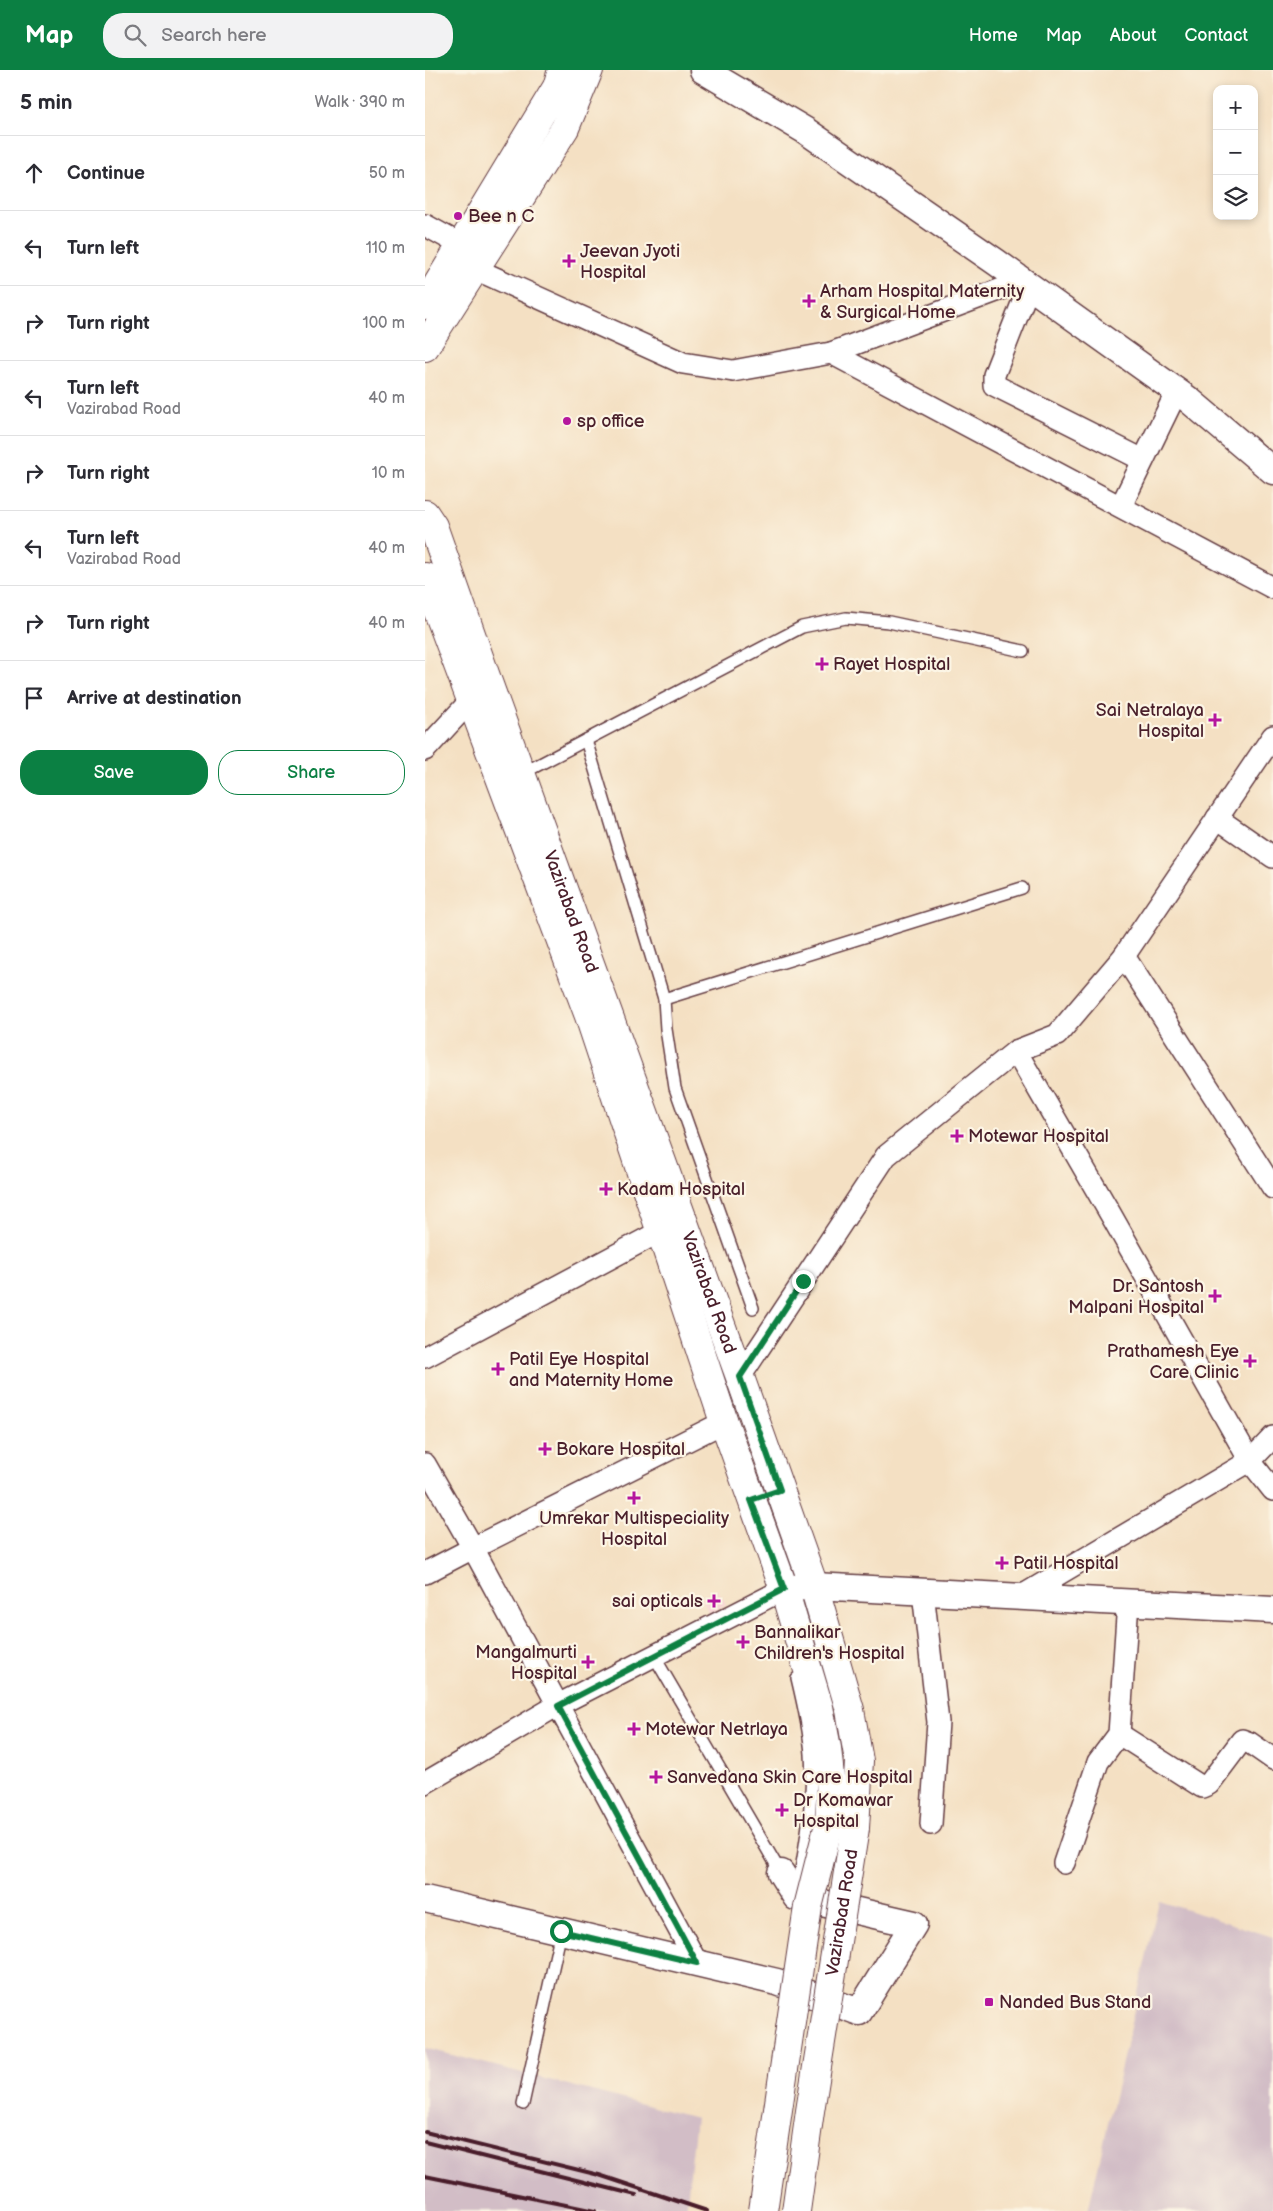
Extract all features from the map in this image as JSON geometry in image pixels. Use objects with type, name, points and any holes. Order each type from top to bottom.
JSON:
[{"type":"main road","points":[[425,347],[463,258],[557,86],[562,70]]},
{"type":"main road","points":[[425,305],[565,128],[589,70]]},
{"type":"main road","name":"Vazirabad Road","points":[[425,514],[433,526],[521,774],[672,1225],[724,1422],[751,1500],[777,1596],[810,1671],[824,1732],[831,1786],[842,1826],[831,1988],[810,2111],[796,2211]]},
{"type":"main road","name":"Vazirabad Road","points":[[425,577],[589,1016],[672,1225],[740,1377],[813,1586],[850,1710],[859,1761],[842,1826],[808,1907],[763,2211]]},
{"type":"main road","points":[[751,1500],[780,1490]]},
{"type":"street","points":[[703,70],[806,131],[1026,283],[1177,391],[1273,470]]},
{"type":"street","points":[[425,225],[463,258],[683,363],[733,371],[831,353],[1026,283]]},
{"type":"street","points":[[1026,283],[994,374],[995,385],[1143,460]]},
{"type":"street","points":[[831,353],[1273,588]]},
{"type":"street","points":[[1121,506],[1177,391]]},
{"type":"street","points":[[425,750],[471,700]]},
{"type":"street","points":[[740,1377],[886,1156],[1015,1051],[1057,1036],[1124,956],[1273,736]]},
{"type":"street","points":[[1217,818],[1273,857]]},
{"type":"street","points":[[1124,956],[1273,1188]]},
{"type":"street","points":[[1015,1051],[1111,1215],[1250,1461],[1273,1490]]},
{"type":"street","points":[[425,1357],[672,1225]]},
{"type":"street","points":[[425,1573],[724,1422]]},
{"type":"street","points":[[1021,1597],[1250,1461],[1273,1437]]},
{"type":"street","points":[[425,1464],[473,1548],[697,1963]]},
{"type":"street","points":[[425,1783],[558,1706],[654,1656],[777,1596],[813,1586],[1273,1610]]},
{"type":"street","points":[[923,1592],[938,1722],[931,1824]]},
{"type":"street","points":[[1064,1863],[1098,1762],[1117,1740],[1119,1734],[1128,1602]]},
{"type":"street","points":[[1119,1734],[1202,1787],[1209,1784],[1242,1740],[1250,1743],[1273,1759]]},
{"type":"street","points":[[425,1899],[777,1982],[859,2012],[913,1924],[796,1897],[781,1874]]},
{"type":"lane","points":[[521,774],[802,627],[846,618],[889,622],[1023,651]]},
{"type":"lane","points":[[586,740],[664,999],[666,1030],[675,1088],[753,1308]]},
{"type":"lane","points":[[664,999],[1022,888]]},
{"type":"lane","points":[[654,1656],[781,1874]]},
{"type":"lane","points":[[795,1668],[807,1723],[811,1756],[810,1797],[796,1897]]},
{"type":"lane","points":[[523,2104],[561,1931]]},
{"type":"shaded area","name":"sai opticals","points":[[717,1589],[726,1604],[710,1614],[701,1598]]},
{"type":"shaded area","points":[[1159,1901],[1273,1937],[1273,2211],[1088,2211]]},
{"type":"shaded area","points":[[425,2048],[696,2118],[686,2211],[425,2211]]},
{"type":"railway","points":[[425,2132],[599,2175],[707,2211]]},
{"type":"railway","points":[[425,2142],[636,2195]]},
{"type":"railway","points":[[425,2176],[595,2211]]},
{"type":"place","name":"Bee n C","points":[[458,216]]},
{"type":"place","name":"Jeevan Jyoti Hospital","points":[[569,261]]},
{"type":"place","name":"Arham Hospital Maternity & Surgical Home","points":[[809,301]]},
{"type":"place","name":"sp office","points":[[567,421]]},
{"type":"place","name":"Rayet Hospital","points":[[822,664]]},
{"type":"place","name":"Sai Netralaya Hospital","points":[[1215,720]]},
{"type":"place","name":"Motewar Hospital","points":[[957,1136]]},
{"type":"place","name":"Kadam Hospital","points":[[606,1189]]},
{"type":"place","name":"Dr. Santosh Malpani Hospital","points":[[1215,1296]]},
{"type":"place","name":"Prathamesh Eye Care Clinic","points":[[1250,1361]]},
{"type":"place","name":"Patil Eye Hospital and Maternity Home","points":[[498,1369]]},
{"type":"place","name":"Bokare Hospital","points":[[545,1449]]},
{"type":"place","name":"Umrekar Multispeciality Hospital","points":[[634,1498]]},
{"type":"place","name":"Patil Hospital","points":[[1002,1563]]},
{"type":"place","name":"sai opticals","points":[[714,1601]]},
{"type":"place","name":"Bannalikar Children's Hospital","points":[[743,1642]]},
{"type":"place","name":"Mangalmurti Hospital","points":[[588,1662]]},
{"type":"place","name":"Motewar Netrlaya","points":[[634,1729]]},
{"type":"place","name":"Sanvedana Skin Care Hospital","points":[[656,1777]]},
{"type":"place","name":"Dr Komawar Hospital","points":[[782,1810]]},
{"type":"place","name":"Nanded Bus Stand","points":[[989,2002]]},
{"type":"route","points":[[561,1931],[697,1963],[558,1706],[784,1589],[751,1500],[780,1490],[740,1377],[803,1281]]}]
